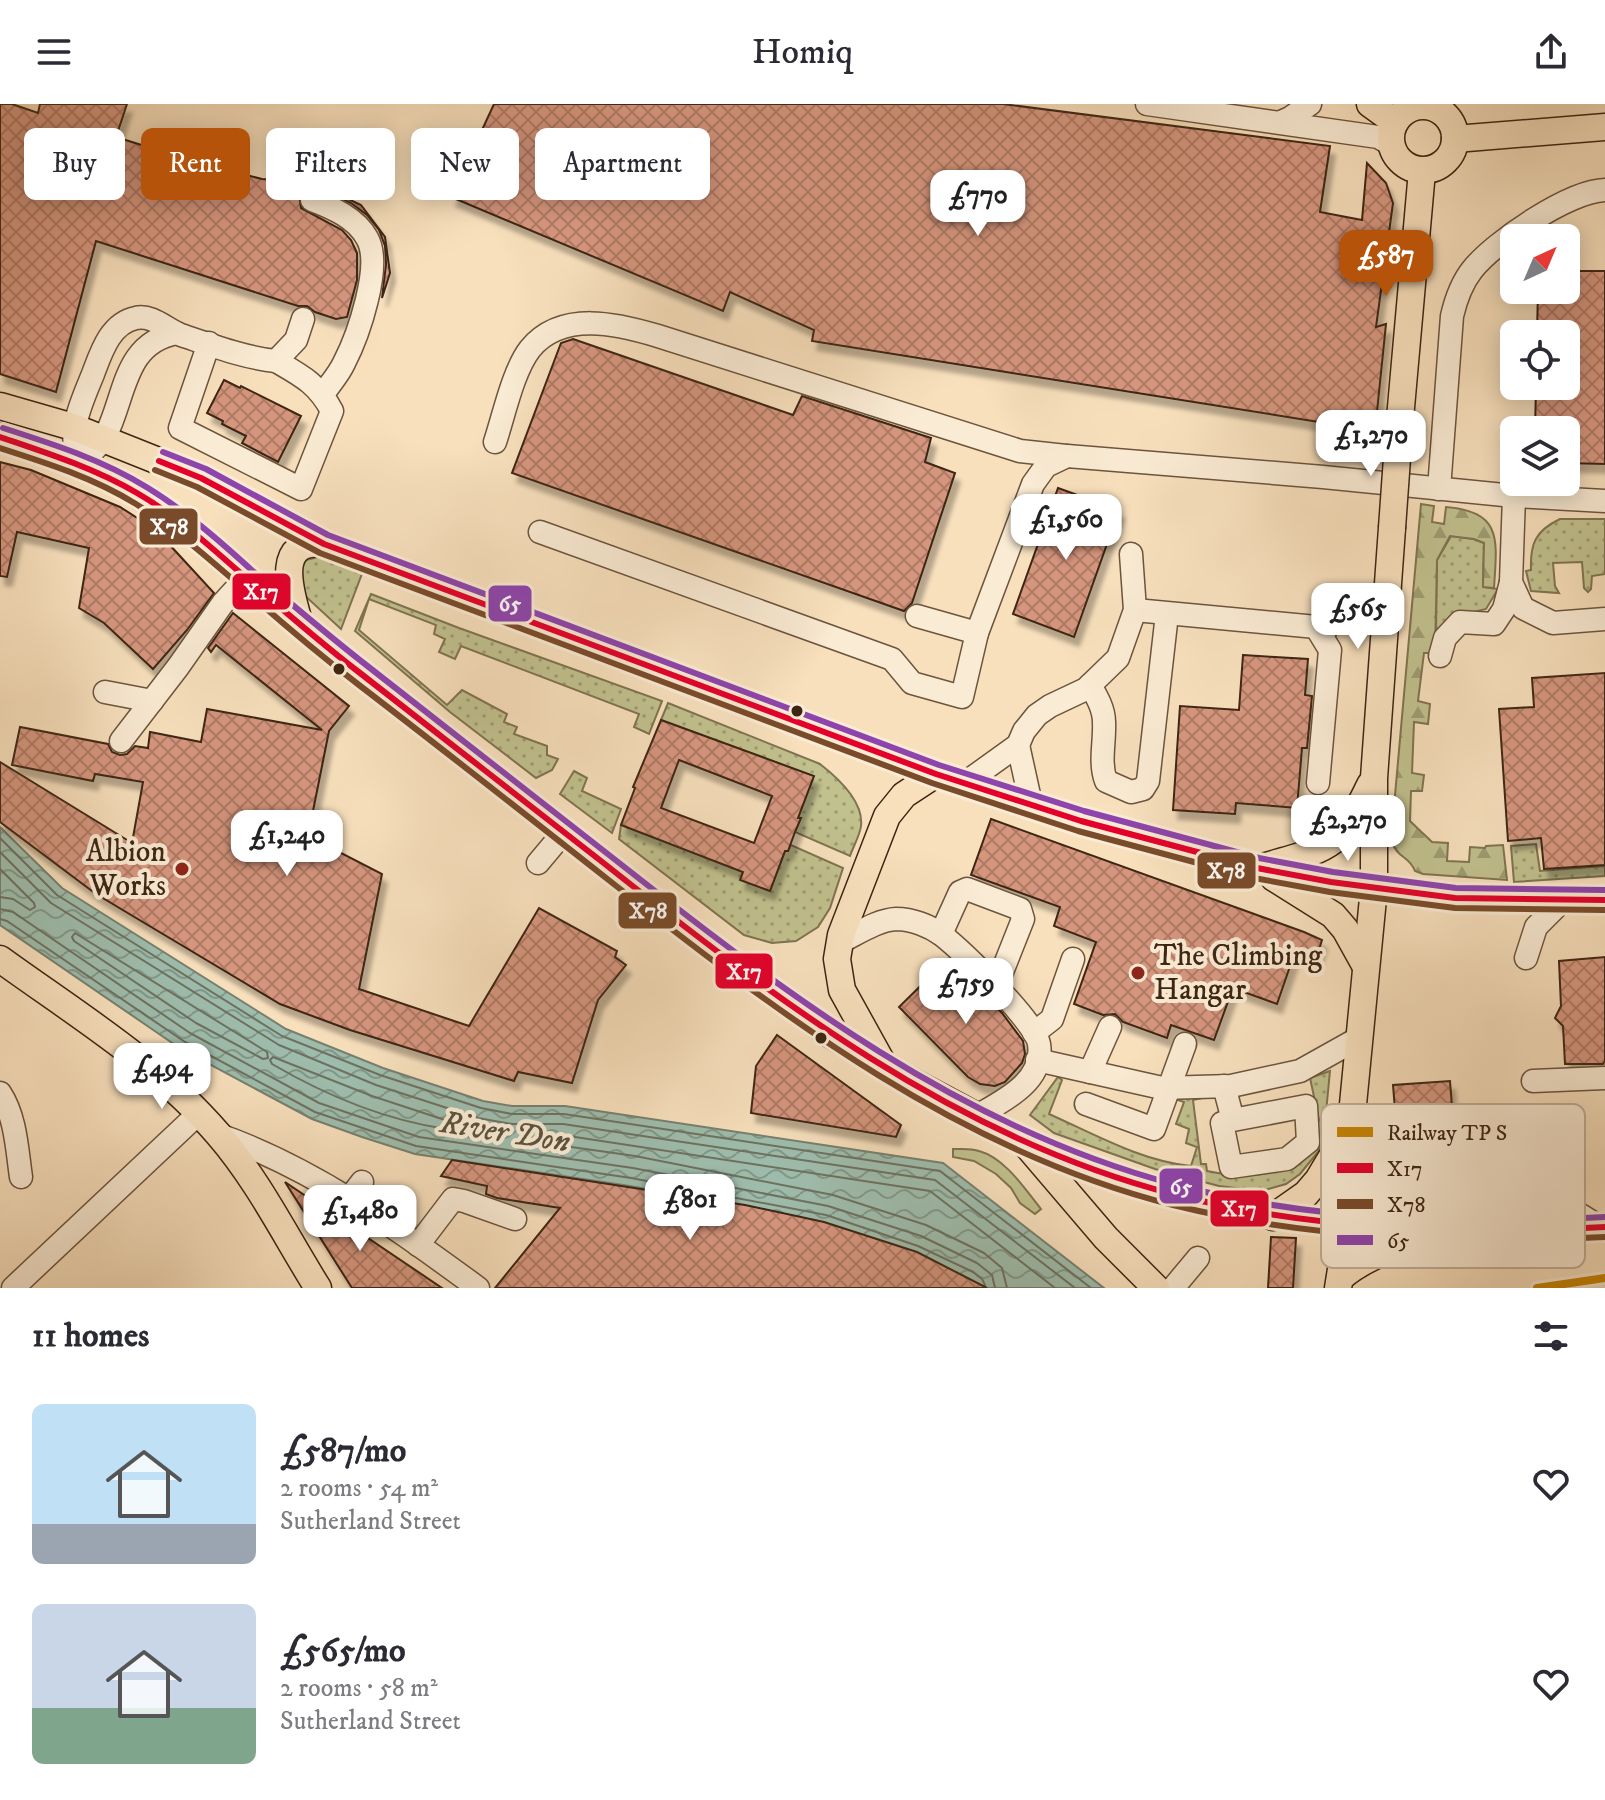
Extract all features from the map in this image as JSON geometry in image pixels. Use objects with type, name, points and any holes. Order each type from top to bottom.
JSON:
[{"type":"main road","points":[[1370,104],[1393,134],[1403,163],[1422,171],[1435,168],[1445,162],[1453,151],[1455,139],[1450,120],[1444,113],[1426,105],[1409,109],[1393,134]]},
{"type":"main road","points":[[1455,139],[1605,127]]},
{"type":"main road","points":[[1353,1104],[1374,888],[1374,778],[1399,430],[1422,171]]},
{"type":"main road","points":[[0,406],[73,427],[201,478],[324,544],[936,774],[1081,821],[1257,868],[1374,888],[1455,898],[1605,900]]},
{"type":"main road","points":[[0,437],[77,462],[145,498],[190,529],[300,625],[719,954],[830,1034],[885,1067],[1023,1141],[1111,1176],[1218,1205],[1273,1217],[1321,1223]]},
{"type":"main road","points":[[300,625],[289,586],[288,569],[300,548],[324,544]]},
{"type":"main road","points":[[885,1067],[842,990],[837,959],[843,929],[887,816],[904,795],[936,774]]},
{"type":"main road","points":[[1257,868],[1329,846],[1353,820],[1374,778]]},
{"type":"main road","points":[[1257,868],[1333,915],[1345,929],[1365,965]]},
{"type":"main road","points":[[0,959],[160,1074],[199,1113],[247,1173],[318,1288]]},
{"type":"main road","points":[[1023,1141],[1106,1238],[1156,1288]]},
{"type":"main road","points":[[1273,1217],[1306,1194],[1321,1175]]},
{"type":"street","points":[[1147,104],[1378,137],[1393,134]]},
{"type":"street","points":[[1281,122],[1310,104]]},
{"type":"street","points":[[1439,489],[1452,316],[1458,291],[1486,254],[1562,202],[1605,190]]},
{"type":"street","points":[[312,200],[355,222],[367,236],[373,252],[373,270],[362,313],[344,363],[323,394]]},
{"type":"street","points":[[177,333],[160,336],[142,350],[124,385],[104,439],[77,462],[72,443],[73,427],[104,346],[114,330],[136,317],[148,318],[177,333],[276,361],[306,378],[323,394],[332,411],[301,489],[180,428],[209,343]]},
{"type":"street","points":[[276,361],[296,340],[303,319]]},
{"type":"street","points":[[495,442],[530,349],[549,334],[569,326],[616,324],[1020,451],[1500,495]]},
{"type":"street","points":[[540,532],[892,659],[912,683],[962,697],[977,633],[1033,484],[1046,466],[1067,456]]},
{"type":"street","points":[[1440,656],[1445,638],[1460,622],[1494,624],[1504,609],[1511,582],[1514,496],[1605,501]]},
{"type":"street","points":[[965,783],[1018,745],[1024,731],[1037,715],[1090,685],[1118,658],[1135,610],[1131,554]]},
{"type":"street","points":[[121,741],[223,603],[246,578]]},
{"type":"street","points":[[1511,582],[1523,608],[1553,623],[1605,619]]},
{"type":"street","points":[[1135,610],[1322,628],[1330,650],[1318,783]]},
{"type":"street","points":[[1090,685],[1100,702],[1105,720],[1102,769],[1106,781],[1131,792],[1143,789],[1148,781],[1167,614]]},
{"type":"street","points":[[917,616],[977,633]]},
{"type":"street","points":[[105,692],[152,701]]},
{"type":"street","points":[[1018,745],[1031,804]]},
{"type":"street","points":[[538,863],[564,832]]},
{"type":"street","points":[[941,934],[960,892],[967,889],[1020,909],[1023,919],[996,987]]},
{"type":"street","points":[[1526,958],[1536,927],[1563,900]]},
{"type":"street","points":[[840,942],[885,921],[896,919],[920,923],[941,934],[1027,1022],[1039,1043],[1030,1078],[1012,1096],[975,1117]]},
{"type":"street","points":[[1034,1033],[1052,1019],[1073,959]]},
{"type":"street","points":[[1090,1072],[1110,1027]]},
{"type":"street","points":[[1037,1060],[1167,1088],[1224,1086],[1300,1071],[1359,1038]]},
{"type":"street","points":[[1086,1104],[1154,1129],[1185,1044]]},
{"type":"street","points":[[1533,1081],[1605,1078]]},
{"type":"street","points":[[1224,1086],[1233,1120]]},
{"type":"street","points":[[0,1093],[6,1102],[16,1138],[21,1177]]},
{"type":"street","points":[[13,1288],[199,1113]]},
{"type":"street","points":[[219,1135],[286,1164],[348,1200],[478,1288]]},
{"type":"street","points":[[348,1200],[362,1182]]},
{"type":"street","points":[[418,1245],[453,1199],[515,1219]]},
{"type":"street","points":[[1173,1288],[1198,1258]]},
{"type":"green space","points":[[1421,504],[1434,506],[1432,522],[1444,524],[1446,507],[1478,515],[1492,531],[1496,556],[1494,588],[1483,587],[1484,543],[1450,536],[1437,560],[1435,653],[1424,653],[1418,701],[1430,704],[1428,724],[1414,722],[1412,773],[1424,775],[1422,791],[1411,791],[1410,821],[1432,842],[1448,843],[1447,861],[1469,862],[1470,847],[1503,845],[1507,880],[1423,874],[1415,871],[1410,862],[1396,851],[1391,840]]},
{"type":"green space","points":[[1560,519],[1605,519],[1605,574],[1592,576],[1588,592],[1584,588],[1582,562],[1553,563],[1555,586],[1559,593],[1531,591],[1526,571],[1531,570],[1533,546],[1545,528]]},
{"type":"green space","points":[[1451,536],[1484,543],[1483,587],[1498,589],[1486,609],[1449,618],[1436,634],[1437,560]]},
{"type":"green space","points":[[322,556],[363,571],[341,629],[302,593],[296,578],[306,560]]},
{"type":"green space","points":[[371,594],[662,701],[649,734],[634,727],[639,714],[461,646],[455,659],[439,652],[445,639],[434,634],[436,625],[369,599],[359,630],[447,705],[462,690],[507,714],[504,722],[517,727],[514,734],[547,746],[547,755],[558,759],[552,770],[536,778],[450,712],[355,631]]},
{"type":"green space","points":[[668,703],[820,764],[842,783],[854,799],[861,817],[860,830],[850,856],[795,832],[813,776],[661,720]]},
{"type":"green space","points":[[574,771],[587,778],[582,791],[621,809],[612,833],[560,794]]},
{"type":"green space","points":[[621,825],[743,872],[741,880],[770,891],[785,851],[791,845],[843,868],[830,908],[818,927],[796,941],[772,943],[744,935],[619,839]]},
{"type":"green space","points":[[1536,844],[1540,871],[1605,866],[1605,876],[1514,882],[1511,846]]},
{"type":"green space","points":[[1330,1071],[1327,1104],[1321,1104],[1321,1142],[1318,1152],[1300,1174],[1286,1184],[1261,1191],[1219,1186],[1155,1169],[1054,1133],[1030,1115],[1058,1077],[1062,1080],[1049,1114],[1136,1153],[1191,1166],[1197,1147],[1186,1143],[1189,1129],[1176,1124],[1184,1102],[1169,1097],[1221,1094],[1193,1100],[1201,1164],[1206,1164],[1207,1171],[1223,1174],[1261,1174],[1284,1166],[1310,1151],[1319,1120],[1310,1078]]},
{"type":"green space","points":[[953,1149],[976,1150],[997,1160],[1014,1175],[1041,1209],[1035,1214],[1020,1203],[1011,1188],[996,1174],[974,1161],[953,1157]]},
{"type":"water","name":"River Don","points":[[0,827],[62,888],[286,1029],[383,1068],[483,1101],[512,1106],[565,1106],[943,1163],[1104,1288],[982,1288],[824,1223],[630,1186],[415,1154],[312,1119],[181,1049],[0,925]]},
{"type":"building","points":[[0,104],[12,104],[38,113],[40,104],[127,104],[119,128],[24,128],[24,200],[125,200],[125,140],[141,145],[141,200],[250,200],[250,176],[266,179],[266,200],[300,200],[301,208],[342,230],[357,253],[357,280],[347,317],[336,319],[307,306],[298,306],[96,241],[56,392],[0,374]]},
{"type":"building","points":[[494,104],[1003,104],[1330,146],[1320,212],[1362,220],[1367,163],[1386,183],[1393,203],[1376,327],[1386,324],[1375,431],[812,341],[814,330],[730,292],[723,311],[458,200],[519,200],[519,128],[483,128]]},
{"type":"building","points":[[345,200],[361,205],[385,237],[390,273],[382,298],[385,246],[379,230],[367,215]]},
{"type":"building","points":[[1580,271],[1605,271],[1605,464],[1580,463],[1580,416],[1535,416],[1536,400],[1580,400],[1580,320],[1537,320],[1538,304],[1580,304]]},
{"type":"building","points":[[573,339],[793,415],[802,396],[931,438],[925,462],[955,473],[912,603],[904,611],[512,473],[561,343]]},
{"type":"building","points":[[224,380],[301,416],[278,462],[242,443],[246,436],[207,413]]},
{"type":"building","points":[[0,462],[31,470],[120,507],[168,543],[214,593],[153,669],[104,623],[79,608],[89,548],[17,532],[7,577],[0,576]]},
{"type":"building","points":[[1058,488],[1119,510],[1074,637],[1013,614]]},
{"type":"building","points":[[233,613],[349,706],[329,731],[308,836],[382,874],[359,989],[469,1026],[539,908],[617,951],[615,957],[626,965],[598,1000],[572,1083],[518,1072],[514,1081],[350,1030],[280,1004],[96,894],[0,822],[0,762],[132,843],[143,782],[95,774],[93,781],[12,765],[20,727],[108,744],[112,752],[120,755],[127,754],[135,746],[148,748],[150,732],[201,742],[207,709],[322,730],[216,645],[211,652],[208,648]]},
{"type":"building","points":[[1243,655],[1308,659],[1305,695],[1312,696],[1307,748],[1302,748],[1297,808],[1236,803],[1235,814],[1173,810],[1180,706],[1239,710]]},
{"type":"building","points":[[1605,673],[1605,865],[1544,869],[1541,838],[1508,841],[1499,709],[1534,707],[1532,678]]},
{"type":"building","points":[[661,720],[814,776],[798,818],[801,818],[770,891],[740,880],[743,872],[621,825]],"holes":[[[679,760],[772,796],[754,843],[661,808]]]},
{"type":"building","points":[[991,819],[1304,932],[1322,940],[1317,956],[1296,949],[1277,1004],[1233,988],[1214,1040],[1171,1025],[1167,1038],[1123,1022],[1115,1014],[1103,1015],[1074,1004],[1096,942],[1054,926],[1060,907],[971,875]]},
{"type":"building","points":[[1605,957],[1605,1061],[1603,1064],[1565,1064],[1563,1026],[1555,1018],[1561,1006],[1559,961]]},
{"type":"building","points":[[948,959],[1002,1013],[1023,1041],[1025,1054],[1022,1063],[1005,1082],[995,1086],[980,1084],[968,1077],[899,1007]]},
{"type":"building","points":[[777,1035],[901,1125],[896,1137],[751,1113],[756,1066]]},
{"type":"building","points":[[1450,1081],[1452,1104],[1394,1104],[1393,1085]]},
{"type":"building","points":[[452,1160],[745,1205],[824,1222],[917,1252],[987,1288],[495,1288],[560,1208],[497,1198],[486,1194],[487,1186],[441,1176]]},
{"type":"building","points":[[285,1182],[442,1288],[352,1288]]},
{"type":"building","points":[[1271,1237],[1296,1238],[1293,1288],[1268,1288]]},
{"type":"transit line","name":"65","points":[[3,428],[96,461],[162,497],[204,528],[355,657],[682,912],[812,1008],[880,1052],[949,1093],[1021,1129],[1096,1160],[1226,1197],[1321,1211]]},
{"type":"transit line","name":"X17","points":[[0,437],[104,476],[166,512],[345,662],[666,912],[801,1012],[870,1058],[1016,1138],[1093,1169],[1173,1194],[1321,1221]]},
{"type":"transit line","name":"X78","points":[[0,448],[87,479],[151,514],[344,674],[679,934],[809,1030],[878,1075],[1020,1151],[1095,1181],[1173,1205],[1226,1217],[1321,1231]]},
{"type":"transit line","name":"65","points":[[163,452],[206,469],[328,535],[939,765],[1084,811],[1259,858],[1333,872],[1456,888],[1605,890]]},
{"type":"transit line","name":"X17","points":[[159,461],[201,478],[324,544],[936,774],[1081,821],[1257,868],[1331,882],[1455,898],[1605,900]]},
{"type":"transit line","name":"X78","points":[[155,470],[197,487],[320,553],[932,783],[1078,831],[1254,878],[1330,892],[1455,908],[1605,910]]},
{"type":"transit line","name":"65","points":[[1585,1218],[1605,1217]]},
{"type":"transit line","name":"X17","points":[[1585,1228],[1605,1227]]},
{"type":"transit line","name":"X78","points":[[1585,1238],[1605,1237]]},
{"type":"transit line","points":[[1537,1288],[1605,1278]]},
{"type":"place","name":"Albion Works","points":[[182,869]]},
{"type":"place","name":"The Climbing Hangar","points":[[1138,973]]}]
